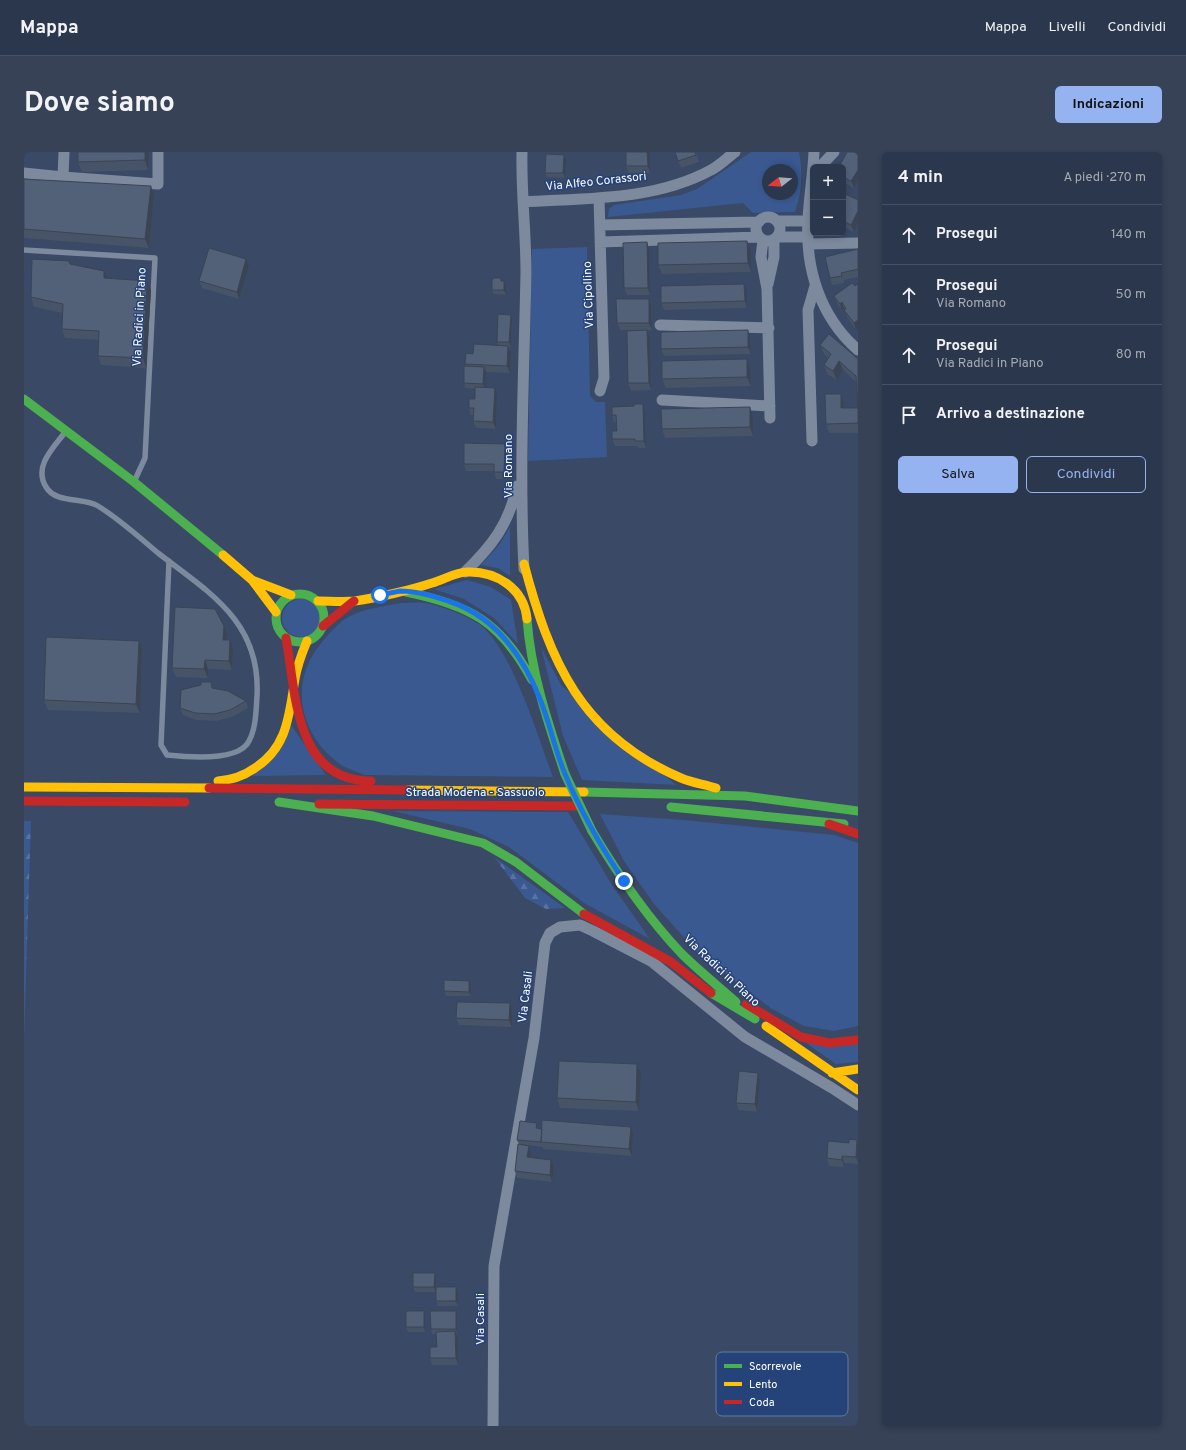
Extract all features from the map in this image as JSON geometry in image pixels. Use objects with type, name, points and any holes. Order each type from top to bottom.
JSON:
[{"type":"main road","points":[[24,400],[134,482],[252,580],[276,612]]},
{"type":"main road","points":[[524,564],[546,638],[558,666],[574,691],[598,721],[625,746],[652,765],[682,779],[745,796]]},
{"type":"main road","points":[[252,580],[290,595],[305,594],[318,601],[354,601],[401,591],[465,572],[484,573],[499,578],[517,591],[526,609]]},
{"type":"main road","points":[[401,591],[435,597],[456,604],[479,615],[496,629],[513,648],[527,670],[541,700]]},
{"type":"main road","points":[[290,595],[279,605],[276,612],[277,626],[286,638],[298,717],[304,737],[316,754],[331,769],[352,780],[481,790]]},
{"type":"main road","points":[[318,601],[324,612],[323,626]]},
{"type":"main road","points":[[286,638],[299,642],[314,638],[323,626],[354,601]]},
{"type":"main road","name":"Via Romano","points":[[526,609],[529,645],[541,700],[565,774]]},
{"type":"main road","points":[[110,787],[123,781],[225,781],[243,775],[258,767],[271,756],[282,742],[288,726],[299,660],[306,641]]},
{"type":"main road","name":"Via Radici in Piano","points":[[565,774],[592,831],[605,853],[644,908],[681,953],[755,1019],[858,1090]]},
{"type":"main road","name":"Strada Modena - Sassuolo","points":[[24,787],[481,790],[745,796],[858,812]]},
{"type":"main road","points":[[24,801],[193,802]]},
{"type":"main road","name":"Strada Modena - Sassuolo","points":[[589,806],[275,802],[373,816],[483,843],[516,862],[583,913],[671,962],[716,997],[755,1019]]},
{"type":"main road","points":[[659,806],[820,820],[858,825]]},
{"type":"main road","points":[[820,820],[845,831],[858,834]]},
{"type":"main road","points":[[722,989],[801,1037],[829,1043],[858,1040]]},
{"type":"main road","points":[[832,1073],[858,1069]]},
{"type":"street","points":[[63,177],[64,152]]},
{"type":"street","points":[[24,173],[158,184],[158,152]]},
{"type":"street","name":"Via Romano","points":[[522,152],[526,272],[521,470],[526,609]]},
{"type":"street","name":"Via Alfeo Corassori","points":[[523,202],[599,198],[637,193],[677,185],[711,170],[735,152]]},
{"type":"street","points":[[813,164],[814,152]]},
{"type":"street","points":[[823,164],[834,152]]},
{"type":"street","name":"Via Cipollino","points":[[599,198],[604,378],[600,391]]},
{"type":"street","points":[[810,198],[808,240],[810,265],[815,286],[828,315],[847,340],[858,350]]},
{"type":"street","points":[[600,225],[759,222],[768,217],[778,221],[808,221]]},
{"type":"street","points":[[768,238],[780,227],[778,221]]},
{"type":"street","points":[[759,222],[756,228],[768,238],[774,257],[767,289],[770,418]]},
{"type":"street","points":[[600,242],[768,238],[858,243]]},
{"type":"street","points":[[812,441],[808,310],[815,286]]},
{"type":"street","points":[[660,325],[768,328]]},
{"type":"street","points":[[662,400],[770,406]]},
{"type":"street","points":[[465,572],[492,543],[506,523],[514,501],[521,470]]},
{"type":"street","name":"Via Casali","points":[[493,1426],[495,1257],[534,1038],[545,943],[550,933],[560,927],[580,925],[651,961],[745,1037],[832,1088],[858,1106]]},
{"type":"lane","name":"Via Radici in Piano","points":[[24,250],[155,258],[145,458],[134,482]]},
{"type":"lane","points":[[66,431],[42,465],[42,473],[46,486],[54,494],[61,497],[98,506],[169,561],[219,600],[238,623],[248,640],[254,656],[258,679],[256,710],[252,733],[249,742],[243,748],[227,755],[167,755],[161,745],[169,561]]},
{"type":"green space","points":[[751,152],[799,152],[801,182],[799,197],[795,212],[753,213],[743,203],[608,217],[609,209],[614,205],[681,195],[697,189]]},
{"type":"green space","points":[[587,247],[590,396],[596,402],[605,402],[607,457],[528,461],[532,249]]},
{"type":"green space","points":[[510,527],[510,576],[498,568],[481,565],[499,545]]},
{"type":"green space","points":[[467,580],[491,587],[511,600],[518,644],[494,618],[464,599],[434,589]]},
{"type":"green space","points":[[297,599],[305,599],[315,604],[319,611],[319,625],[315,632],[305,637],[297,637],[287,632],[285,629],[282,622],[282,614],[287,604],[290,602]]},
{"type":"green space","points":[[401,603],[425,603],[446,608],[479,624],[491,635],[513,672],[532,718],[553,777],[364,775],[340,764],[324,750],[306,721],[302,705],[302,689],[305,673],[312,657],[331,632],[348,617],[367,610]]},
{"type":"green space","points":[[541,647],[561,685],[676,785],[582,780],[563,736]]},
{"type":"green space","points":[[291,725],[326,775],[252,776]]},
{"type":"green space","points":[[393,811],[568,812],[612,885],[650,939],[584,903],[509,847],[470,829]]},
{"type":"green space","points":[[600,814],[684,820],[834,835],[858,843],[858,1026],[834,1031],[804,1026],[772,1009],[697,952],[654,904],[624,861]]},
{"type":"green space","points":[[24,821],[31,821],[24,1038]]},
{"type":"green space","points":[[494,857],[565,908],[546,909],[525,898]]},
{"type":"green space","points":[[806,1043],[858,1043],[858,1062],[836,1064]]},
{"type":"building","points":[[78,152],[145,152],[145,160],[78,162]]},
{"type":"building","points":[[626,152],[647,152],[648,166],[626,166]]},
{"type":"building","points":[[675,152],[695,152],[696,155],[678,161]]},
{"type":"building","points":[[847,152],[858,152],[858,170],[851,181],[846,178],[846,164],[841,164]]},
{"type":"building","points":[[546,154],[564,155],[563,173],[545,173]]},
{"type":"building","points":[[24,179],[151,186],[145,239],[24,229]]},
{"type":"building","points":[[846,194],[858,200],[858,211],[851,225],[846,222]]},
{"type":"building","points":[[747,241],[748,263],[658,265],[658,243]]},
{"type":"building","points":[[647,242],[648,288],[624,288],[623,243]]},
{"type":"building","points":[[209,248],[246,259],[237,292],[199,281]]},
{"type":"building","points":[[858,249],[858,269],[841,273],[842,276],[830,278],[825,257]]},
{"type":"building","points":[[32,259],[69,261],[70,264],[104,271],[104,278],[147,281],[143,358],[98,356],[99,331],[62,329],[63,304],[31,297]]},
{"type":"building","points":[[494,278],[501,278],[501,281],[504,281],[504,290],[492,290],[492,280]]},
{"type":"building","points":[[852,283],[855,286],[858,284],[858,320],[854,323],[844,310],[846,309],[842,302],[840,304],[834,296]]},
{"type":"building","points":[[744,284],[745,301],[661,303],[661,286]]},
{"type":"building","points":[[616,299],[649,299],[649,323],[617,323]]},
{"type":"building","points":[[498,314],[511,315],[509,342],[497,342]]},
{"type":"building","points":[[647,330],[649,383],[628,383],[627,331]]},
{"type":"building","points":[[748,330],[748,347],[661,349],[661,332]]},
{"type":"building","points":[[829,334],[858,359],[858,408],[856,376],[839,361],[833,371],[824,365],[831,354],[820,345]]},
{"type":"building","points":[[474,344],[508,346],[507,366],[465,364],[466,353],[473,354]]},
{"type":"building","points":[[747,359],[747,377],[662,379],[662,361]]},
{"type":"building","points":[[464,366],[484,367],[483,384],[464,383]]},
{"type":"building","points":[[475,387],[495,388],[493,422],[473,421],[474,408],[469,408],[469,399],[475,399]]},
{"type":"building","points":[[825,394],[841,394],[841,408],[858,408],[858,423],[826,424]]},
{"type":"building","points":[[634,404],[643,404],[644,441],[635,441],[635,439],[612,439],[612,431],[617,431],[616,415],[612,415],[612,407],[634,406]]},
{"type":"building","points":[[750,407],[750,427],[662,429],[661,409]]},
{"type":"building","points":[[464,443],[505,444],[504,472],[494,472],[494,464],[464,464]]},
{"type":"building","points":[[175,607],[215,609],[224,626],[223,640],[230,640],[229,661],[205,660],[204,669],[172,668]]},
{"type":"building","points":[[46,637],[139,641],[136,704],[44,700]]},
{"type":"building","points":[[201,682],[211,682],[212,688],[228,691],[246,701],[230,710],[214,714],[195,713],[180,708],[181,690],[201,685]]},
{"type":"building","points":[[444,980],[469,981],[469,992],[444,991]]},
{"type":"building","points":[[457,1002],[510,1003],[509,1020],[456,1018]]},
{"type":"building","points":[[559,1061],[637,1064],[636,1102],[557,1098]]},
{"type":"building","points":[[739,1071],[758,1073],[755,1104],[736,1103]]},
{"type":"building","points":[[542,1120],[631,1127],[629,1149],[541,1142]]},
{"type":"building","points":[[520,1121],[537,1123],[536,1128],[542,1129],[541,1142],[517,1140]]},
{"type":"building","points":[[849,1139],[857,1140],[856,1157],[842,1156],[842,1160],[827,1158],[828,1141],[849,1143]]},
{"type":"building","points":[[518,1144],[529,1146],[527,1157],[551,1160],[550,1175],[515,1171]]},
{"type":"building","points":[[413,1273],[435,1273],[434,1287],[413,1287]]},
{"type":"building","points":[[436,1287],[456,1287],[456,1301],[436,1301]]},
{"type":"building","points":[[406,1311],[424,1311],[424,1327],[406,1327]]},
{"type":"building","points":[[430,1311],[456,1311],[456,1329],[431,1329]]},
{"type":"building","points":[[455,1331],[456,1358],[430,1358],[430,1347],[437,1347],[436,1332]]},
{"type":"traffic: fast","points":[[24,399],[134,482],[223,555]]},
{"type":"traffic: fast","points":[[406,592],[448,603],[466,610],[481,619],[495,630],[508,644],[532,680]]},
{"type":"traffic: fast","points":[[295,594],[305,594],[314,598],[320,604],[323,609],[324,618],[323,627],[314,638],[305,642],[295,642],[286,638],[280,632],[276,623],[276,613],[280,604],[286,598],[295,594]]},
{"type":"traffic: fast","points":[[527,619],[536,678],[565,774]]},
{"type":"traffic: fast","points":[[565,774],[592,831]]},
{"type":"traffic: fast","points":[[584,792],[745,796],[858,811]]},
{"type":"traffic: fast","points":[[279,802],[373,816],[483,843],[516,862],[584,914]]},
{"type":"traffic: fast","points":[[671,807],[844,824]]},
{"type":"traffic: fast","points":[[592,831],[633,894],[656,925],[681,953],[736,1002]]},
{"type":"traffic: fast","points":[[711,993],[755,1019]]},
{"type":"traffic: slow","points":[[223,555],[252,580],[276,612]]},
{"type":"traffic: slow","points":[[524,564],[545,633],[575,692],[594,717],[618,740],[647,760],[685,780],[716,788]]},
{"type":"traffic: slow","points":[[318,601],[363,600],[394,594],[436,582],[458,573],[478,572],[498,578],[514,590],[525,608],[527,619]]},
{"type":"traffic: slow","points":[[252,580],[291,595]]},
{"type":"traffic: slow","points":[[218,781],[233,779],[255,768],[266,760],[281,740],[288,717],[297,669],[307,641]]},
{"type":"traffic: slow","points":[[24,787],[209,788]]},
{"type":"traffic: slow","points":[[408,790],[584,792]]},
{"type":"traffic: slow","points":[[766,1026],[858,1090]]},
{"type":"traffic: slow","points":[[832,1073],[858,1069]]},
{"type":"traffic: jam","points":[[323,626],[354,601]]},
{"type":"traffic: jam","points":[[286,638],[297,707],[303,730],[313,750],[327,766],[346,777],[371,781]]},
{"type":"traffic: jam","points":[[209,788],[408,790]]},
{"type":"traffic: jam","points":[[24,801],[185,802]]},
{"type":"traffic: jam","points":[[319,804],[577,806]]},
{"type":"traffic: jam","points":[[829,824],[858,834]]},
{"type":"traffic: jam","points":[[584,914],[671,962],[711,993]]},
{"type":"traffic: jam","points":[[746,1004],[801,1037],[829,1043],[858,1040]]},
{"type":"route","points":[[380,595],[401,591],[435,597],[456,604],[479,615],[496,629],[513,648],[527,670],[541,700],[557,753],[577,800],[598,842],[624,881]]}]
